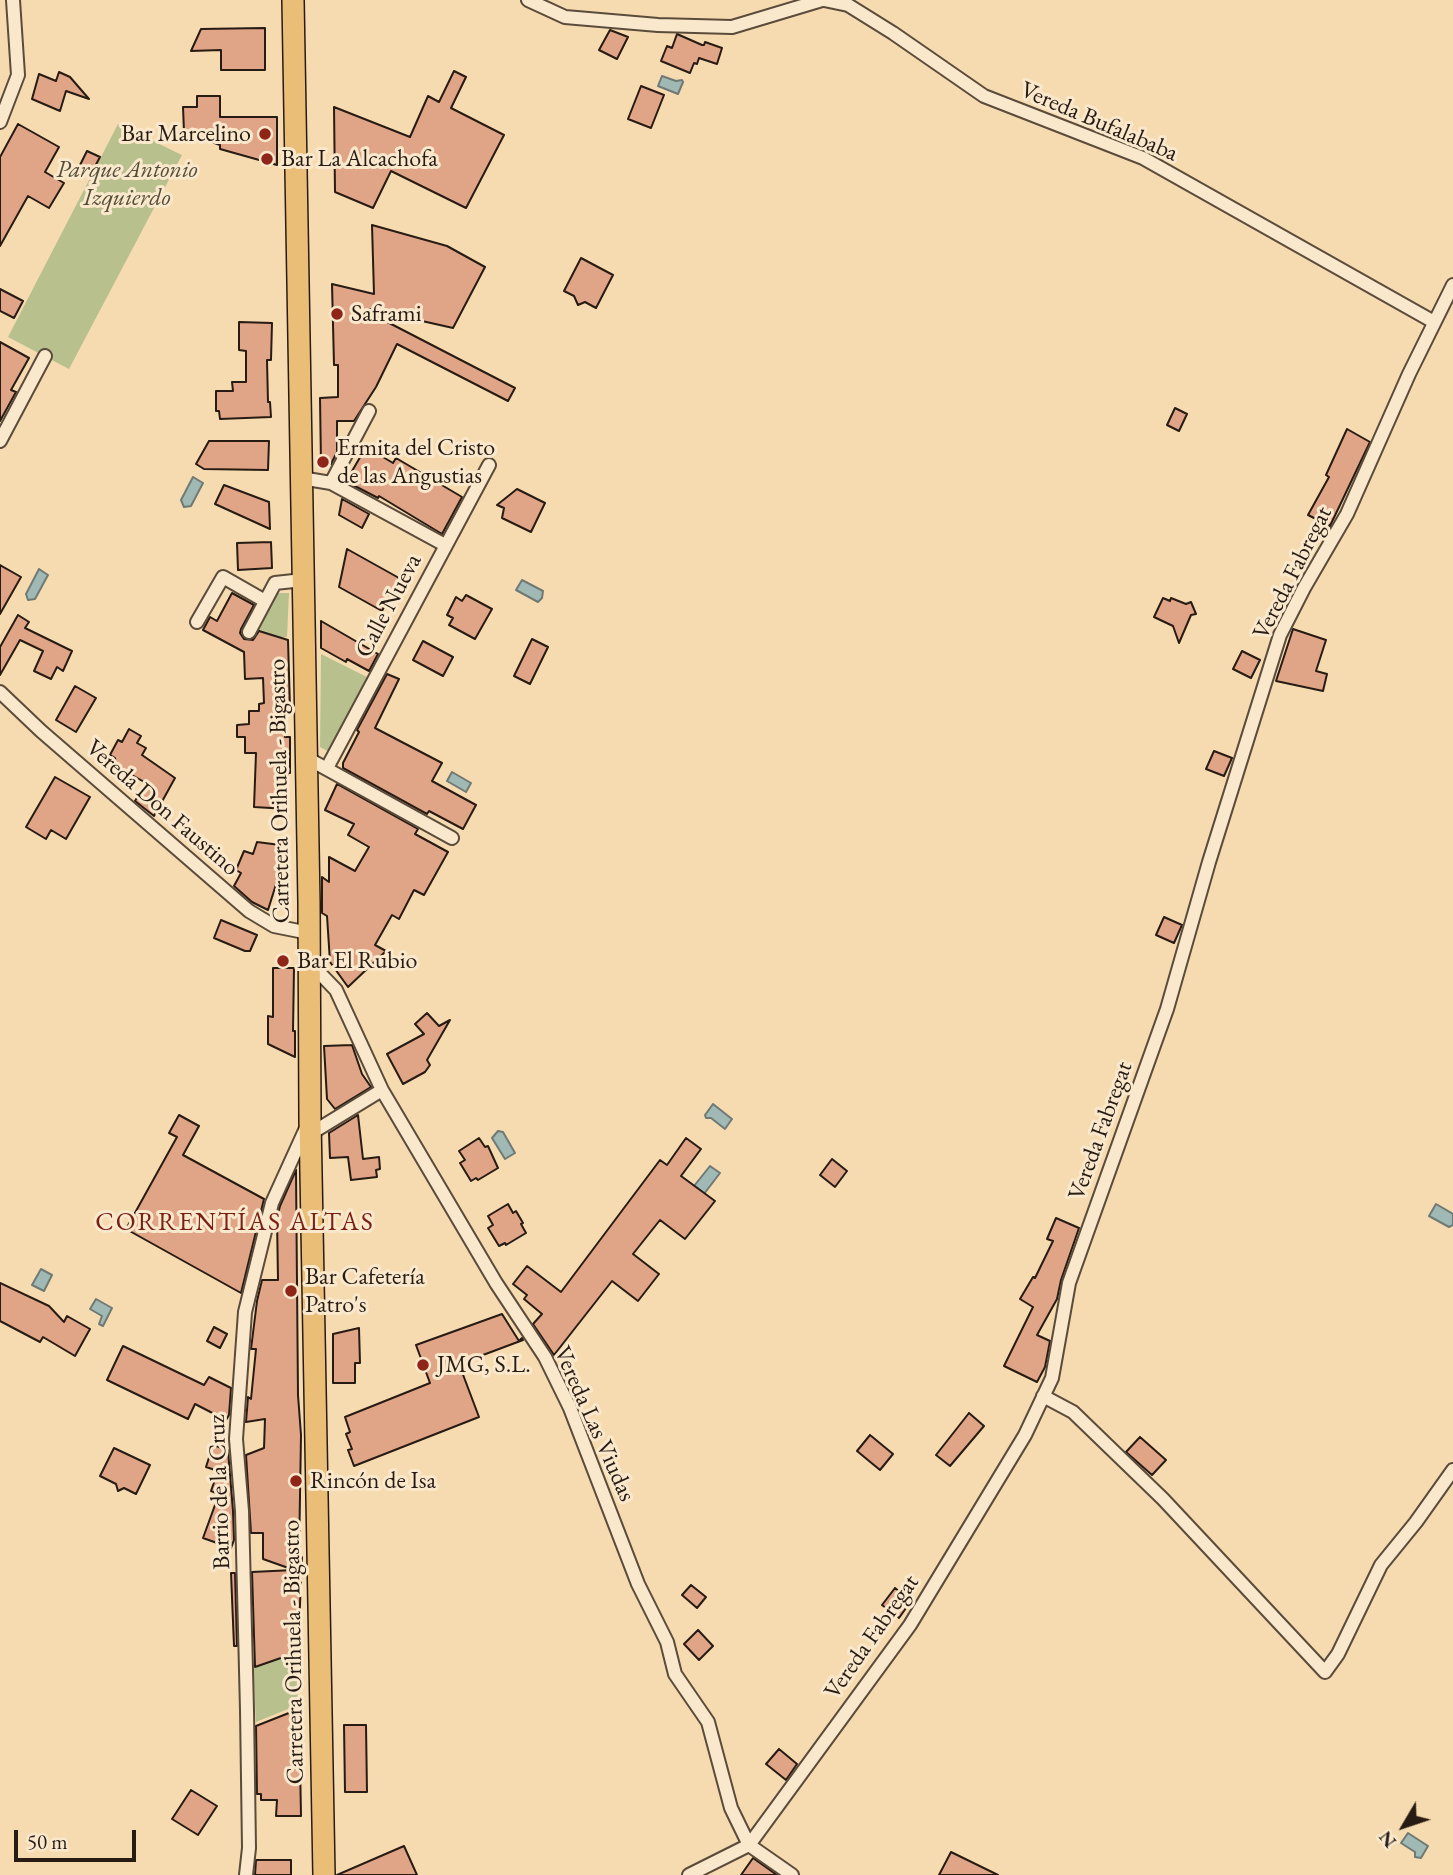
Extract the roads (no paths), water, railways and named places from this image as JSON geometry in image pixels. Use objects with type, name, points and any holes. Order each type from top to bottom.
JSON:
[{"type":"main road","name":"Carretera Orihuela - Bigastro","points":[[292,0],[324,1875]]},
{"type":"street","points":[[0,122],[18,75],[13,0]]},
{"type":"street","name":"Vereda Bufalababa","points":[[528,0],[565,17],[658,25],[732,27],[823,0],[848,5],[984,96],[1143,158],[1434,323]]},
{"type":"street","name":"Vereda Fabregat","points":[[689,1875],[749,1845],[910,1625],[1026,1435],[1052,1378],[1069,1283],[1167,1009],[1209,862],[1280,635],[1304,587],[1347,514],[1453,285]]},
{"type":"street","points":[[0,442],[45,356]]},
{"type":"street","points":[[331,483],[369,411]]},
{"type":"street","name":"Calle Nueva","points":[[327,768],[489,465]]},
{"type":"street","points":[[301,478],[331,483],[445,545]]},
{"type":"street","points":[[197,622],[223,577],[265,601]]},
{"type":"street","points":[[249,632],[275,583],[303,580]]},
{"type":"street","name":"Vereda Don Faustino","points":[[0,692],[249,911],[274,926],[309,933]]},
{"type":"street","points":[[305,757],[452,838]]},
{"type":"street","name":"Vereda Las Viudas","points":[[308,961],[336,990],[382,1090],[496,1283],[545,1357],[570,1408],[638,1584],[667,1642],[676,1674],[708,1722],[731,1808],[749,1845],[792,1875]]},
{"type":"street","points":[[310,1126],[382,1090]]},
{"type":"street","name":"Barrio de la Cruz","points":[[246,1875],[249,1848],[247,1710],[242,1511],[236,1439],[245,1312],[272,1203],[310,1126]]},
{"type":"street","points":[[1043,1396],[1073,1412],[1163,1499],[1325,1672],[1338,1654],[1381,1565],[1453,1470]]},
{"type":"water","points":[[662,76],[676,81],[682,80],[678,94],[658,86]]},
{"type":"water","points":[[193,477],[203,483],[191,506],[184,507],[181,500]]},
{"type":"water","points":[[39,569],[48,575],[35,599],[28,600],[26,594]]},
{"type":"water","points":[[522,580],[543,591],[538,602],[516,590]]},
{"type":"water","points":[[452,772],[471,783],[466,792],[447,781]]},
{"type":"water","points":[[713,1104],[732,1119],[725,1129],[711,1118],[706,1118],[705,1115]]},
{"type":"water","points":[[498,1131],[503,1132],[515,1153],[505,1159],[492,1138]]},
{"type":"water","points":[[710,1166],[720,1173],[704,1194],[694,1186]]},
{"type":"water","points":[[1436,1204],[1453,1214],[1453,1225],[1449,1227],[1429,1216]]},
{"type":"water","points":[[41,1269],[52,1275],[44,1291],[32,1285]]},
{"type":"water","points":[[96,1299],[112,1308],[103,1326],[99,1324],[102,1316],[90,1309]]},
{"type":"water","points":[[1408,1833],[1428,1846],[1421,1858],[1415,1857],[1415,1852],[1401,1843]]},
{"type":"place","name":"Bar Marcelino","points":[[265,134]]},
{"type":"place","name":"Bar La Alcachofa","points":[[267,159]]},
{"type":"place","name":"Saframi","points":[[337,314]]},
{"type":"place","name":"Ermita del Cristo de las Angustias","points":[[323,462]]},
{"type":"place","name":"Bar El Rubio","points":[[283,961]]},
{"type":"place","name":"Bar Cafetería Patro's","points":[[291,1291]]},
{"type":"place","name":"JMG, S.L.","points":[[423,1365]]},
{"type":"place","name":"Rincón de Isa","points":[[296,1481]]},
{"type":"district","name":"CORRENTÍAS ALTAS","points":[[235,1223]]},
{"type":"park label","name":"Parque Antonio Izquierdo","points":[[127,184]]}]
